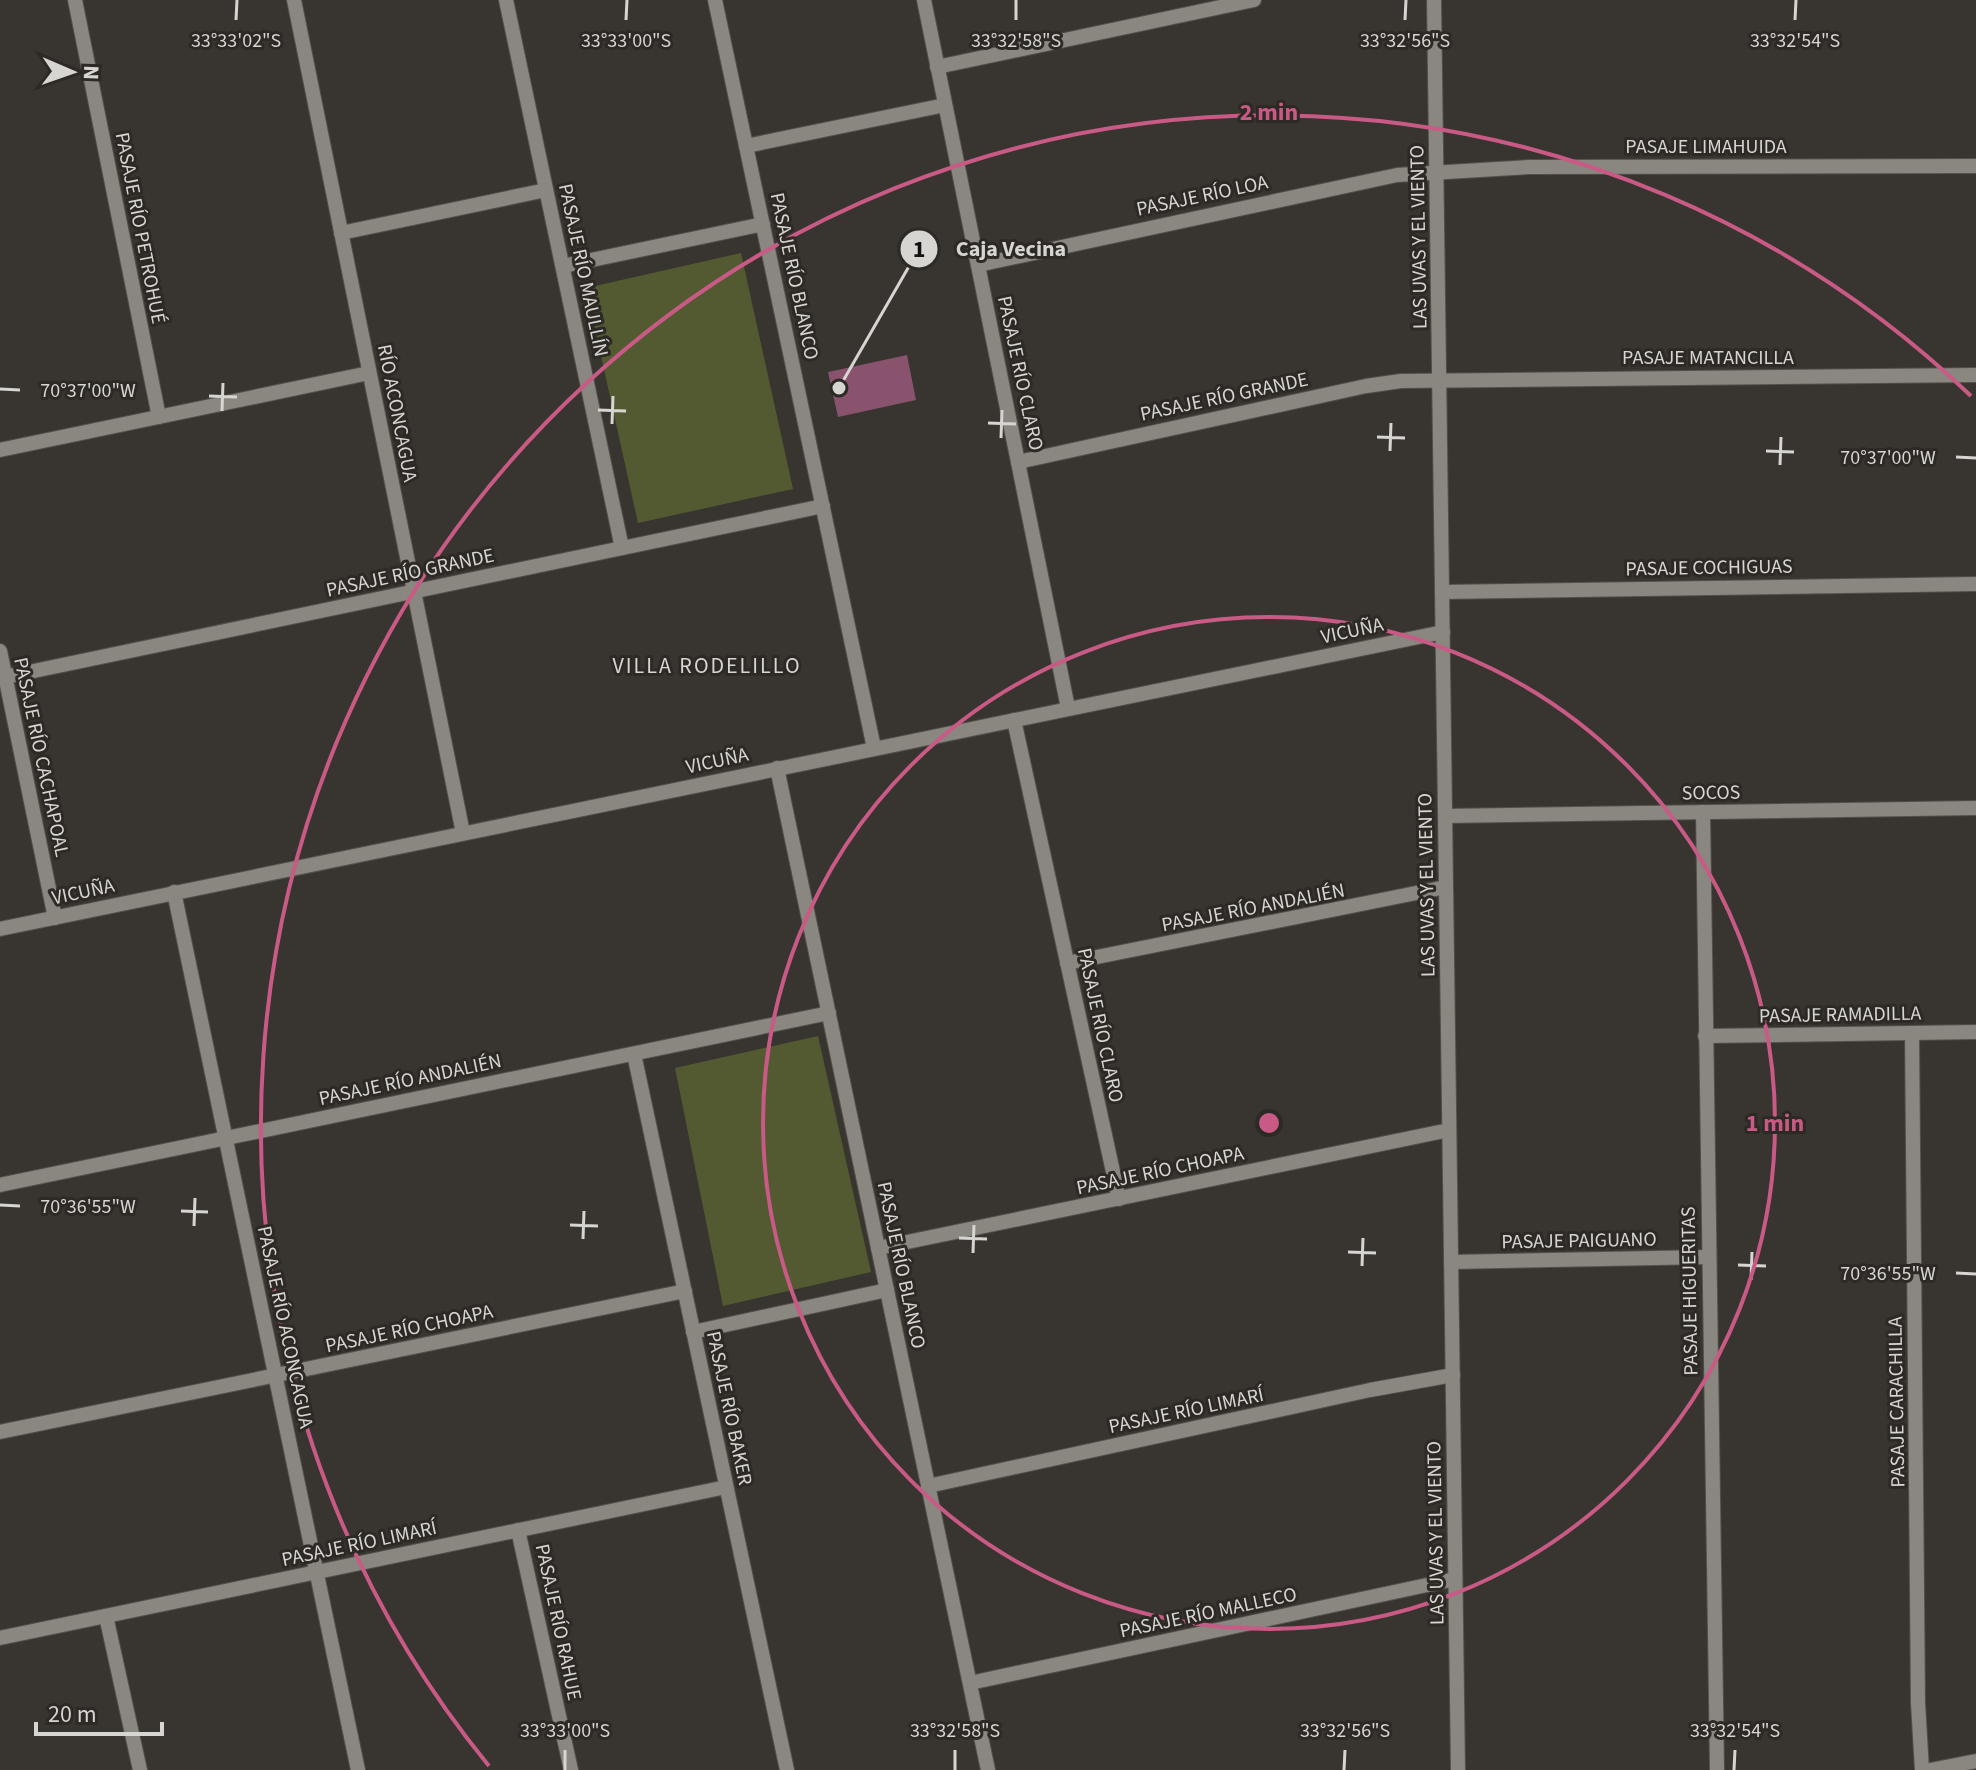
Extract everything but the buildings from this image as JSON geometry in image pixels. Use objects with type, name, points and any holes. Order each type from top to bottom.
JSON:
[{"type":"street","name":"PASAJE RÍO PETROHUÉ","points":[[75,0],[159,417]]},
{"type":"street","name":"RÍO ACONCAGUA","points":[[294,0],[463,833]]},
{"type":"street","name":"PASAJE RÍO MAULLÍN","points":[[506,0],[622,548]]},
{"type":"street","name":"PASAJE RÍO BLANCO","points":[[715,0],[874,748]]},
{"type":"street","name":"PASAJE RÍO CLARO","points":[[924,0],[1068,708]]},
{"type":"street","points":[[937,67],[1254,0]]},
{"type":"street","name":"LAS UVAS Y EL VIENTO","points":[[1434,0],[1458,1770]]},
{"type":"street","points":[[746,146],[945,105]]},
{"type":"street","name":"PASAJE LIMAHUIDA","points":[[1437,172],[1529,167],[1976,166]]},
{"type":"street","name":"PASAJE RÍO LOA","points":[[978,265],[1365,180],[1437,172]]},
{"type":"street","points":[[341,233],[546,190]]},
{"type":"street","points":[[563,266],[763,224]]},
{"type":"street","points":[[0,450],[369,373]]},
{"type":"street","name":"PASAJE MATANCILLA","points":[[1440,380],[1976,375]]},
{"type":"street","name":"PASAJE RÍO GRANDE","points":[[1018,462],[1366,386],[1440,380]]},
{"type":"street","name":"PASAJE RÍO GRANDE","points":[[5,677],[823,506]]},
{"type":"street","name":"PASAJE COCHIGUAS","points":[[1442,592],[1976,584]]},
{"type":"street","name":"VICUÑA","points":[[0,929],[1443,632]]},
{"type":"street","name":"PASAJE RÍO CACHAPOAL","points":[[0,651],[55,918]]},
{"type":"street","name":"PASAJE RÍO CLARO","points":[[1014,720],[1119,1199]]},
{"type":"street","name":"PASAJE RÍO BLANCO","points":[[777,768],[988,1770]]},
{"type":"street","name":"SOCOS","points":[[1446,816],[1976,808]]},
{"type":"street","name":"PASAJE HIGUERITAS","points":[[1703,812],[1717,1770]]},
{"type":"street","name":"PASAJE RÍO ANDALIÉN","points":[[1067,963],[1446,887]]},
{"type":"street","name":"PASAJE RÍO ACONCAGUA","points":[[174,892],[358,1770]]},
{"type":"street","name":"PASAJE RÍO ANDALIÉN","points":[[0,1185],[829,1013]]},
{"type":"street","name":"PASAJE RAMADILLA","points":[[1705,1036],[1976,1032]]},
{"type":"street","name":"PASAJE CARACHILLA","points":[[1912,1033],[1918,1703],[1922,1770]]},
{"type":"street","name":"PASAJE RÍO BAKER","points":[[634,1054],[787,1770]]},
{"type":"street","name":"PASAJE RÍO CHOAPA","points":[[878,1248],[1449,1130]]},
{"type":"street","name":"PASAJE PAIGUANO","points":[[1451,1262],[1709,1257]]},
{"type":"street","points":[[693,1332],[887,1290]]},
{"type":"street","name":"PASAJE RÍO CHOAPA","points":[[0,1432],[685,1291]]},
{"type":"street","name":"PASAJE RÍO LIMARÍ","points":[[928,1486],[1370,1390],[1453,1375]]},
{"type":"street","name":"PASAJE RÍO LIMARÍ","points":[[0,1638],[726,1487]]},
{"type":"street","name":"PASAJE RÍO RAHUE","points":[[518,1530],[571,1770]]},
{"type":"street","name":"PASAJE RÍO MALLECO","points":[[970,1683],[1455,1579]]},
{"type":"street","points":[[106,1616],[140,1770]]},
{"type":"street","points":[[1930,1770],[1976,1761]]},
{"type":"green space","points":[[741,253],[793,489],[638,523],[586,288]]},
{"type":"green space","points":[[818,1036],[871,1272],[723,1306],[675,1068]]},
{"type":"place","name":"Caja Vecina","points":[[839,388]]},
{"type":"district","name":"VILLA RODELILLO","points":[[707,665]]}]
